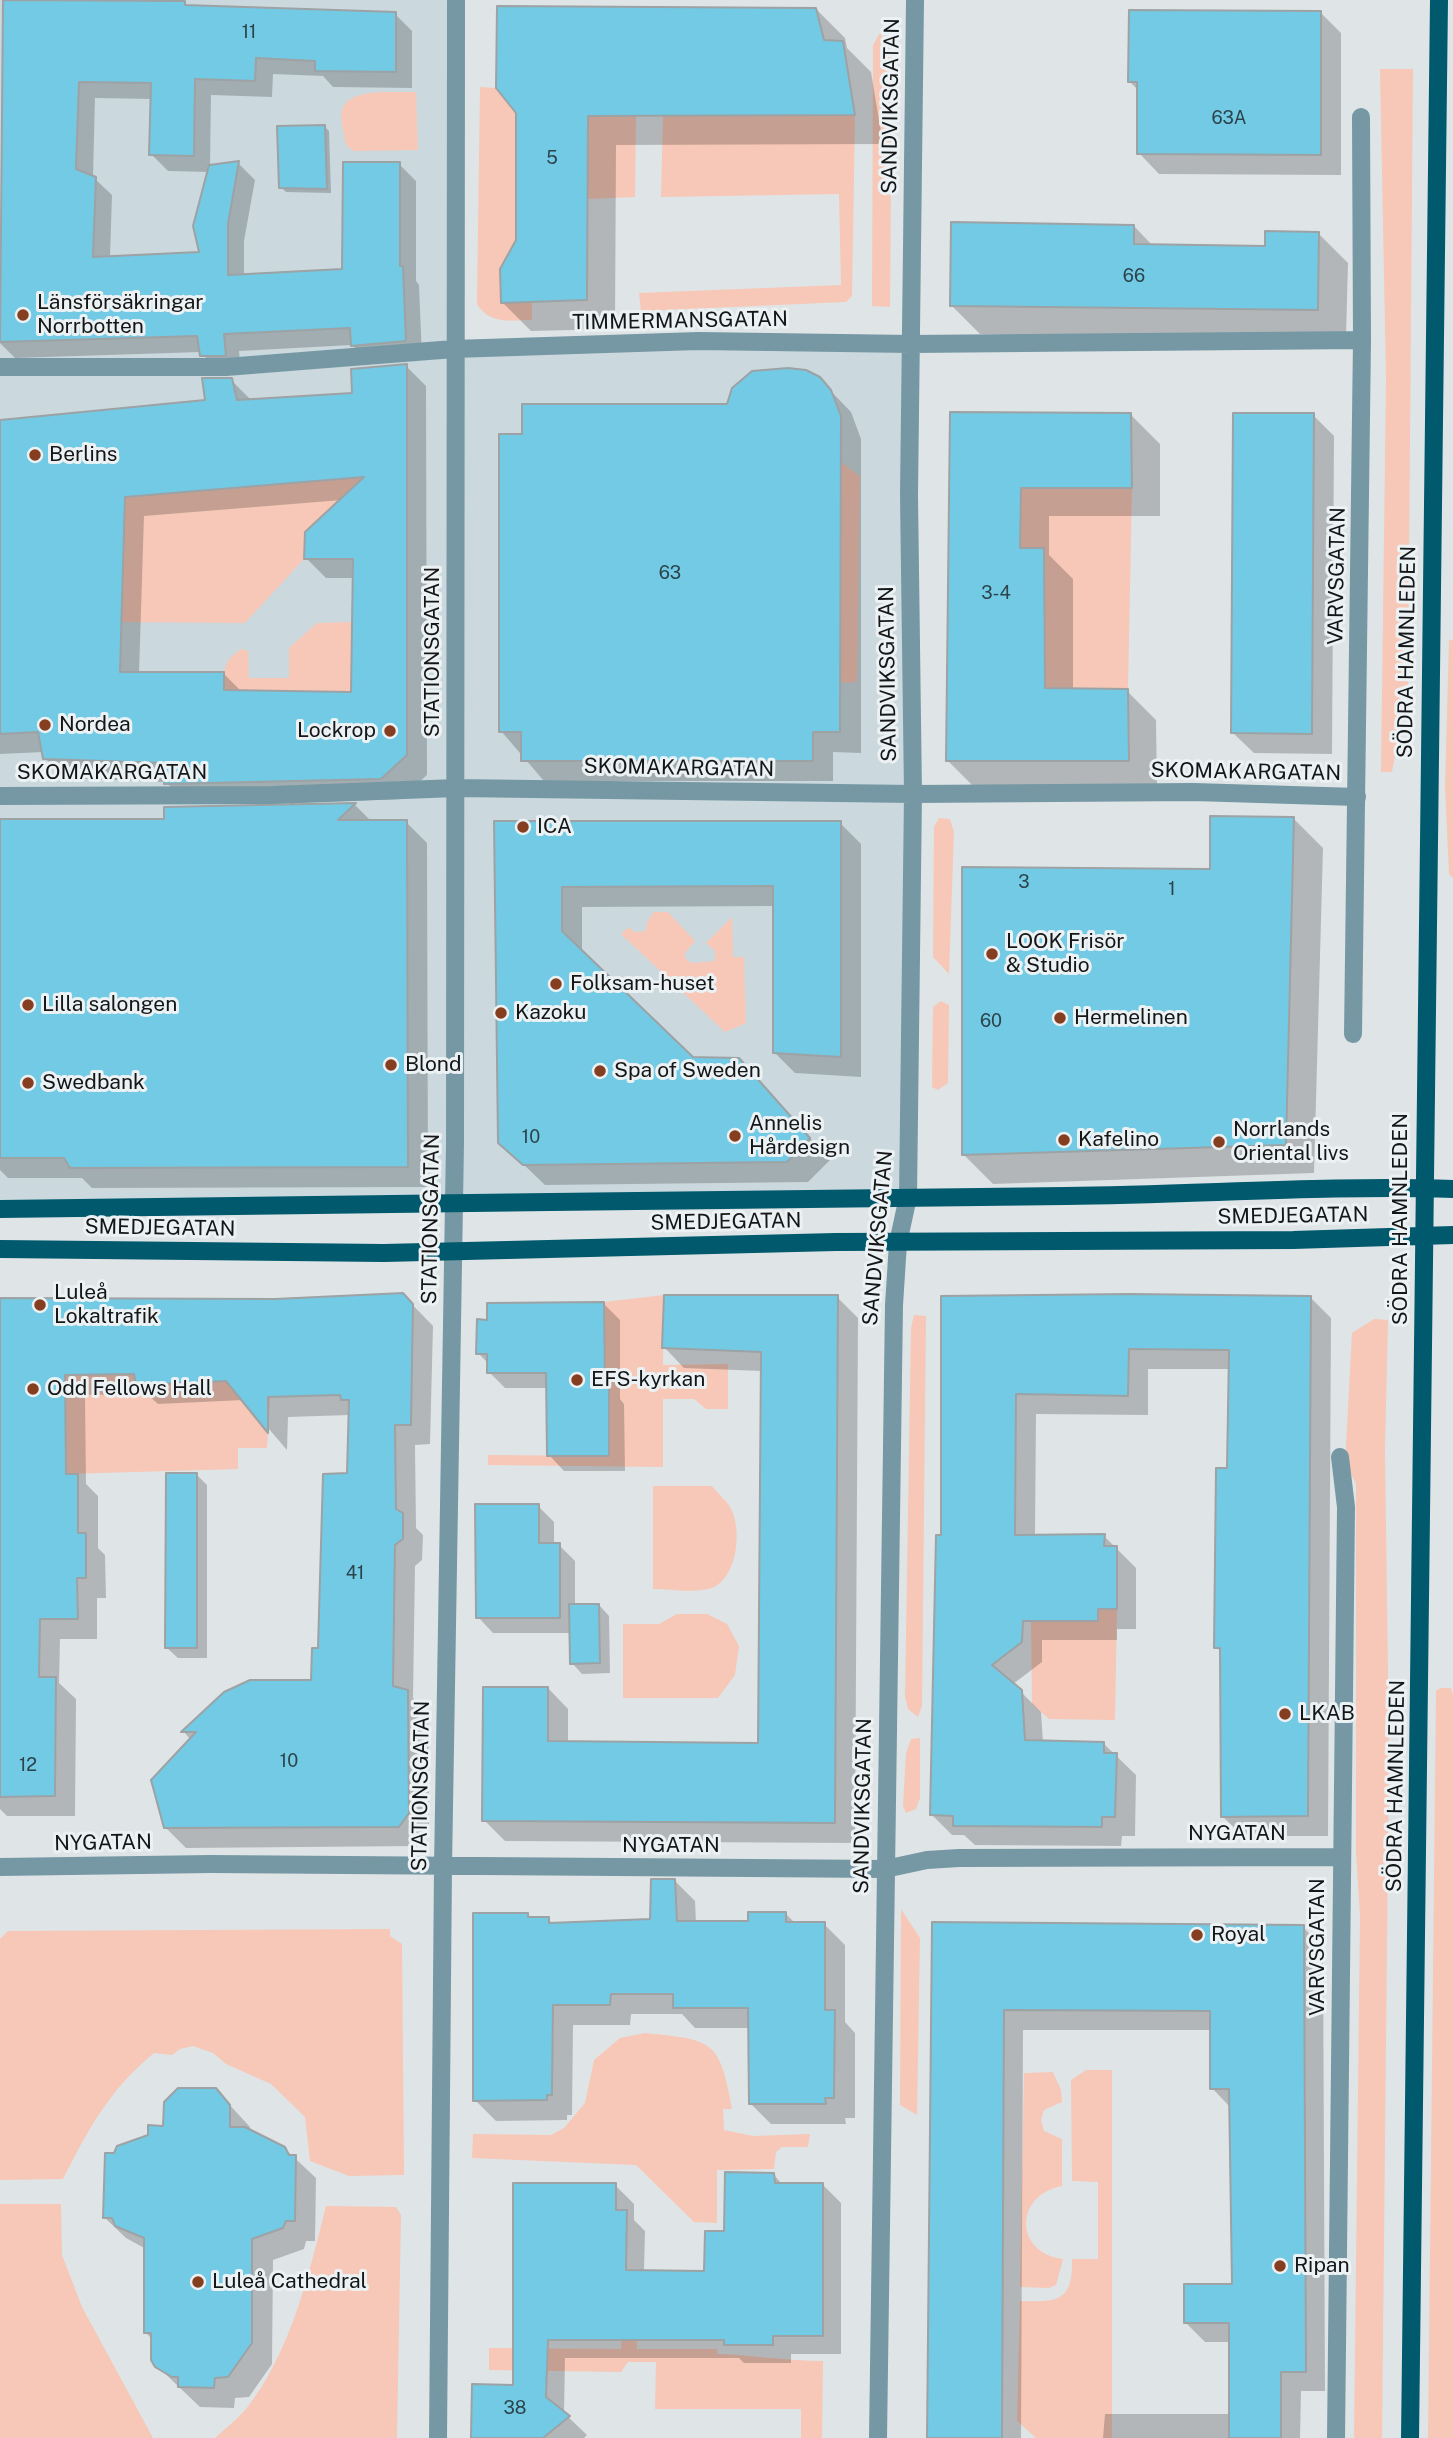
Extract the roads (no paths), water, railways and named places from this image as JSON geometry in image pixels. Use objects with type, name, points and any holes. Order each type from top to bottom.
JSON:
[{"type":"main road","name":"SÖDRA HAMNLEDEN","points":[[1410,2438],[1439,0]]},
{"type":"main road","name":"SMEDJEGATAN","points":[[0,1209],[1453,1189]]},
{"type":"main road","name":"SMEDJEGATAN","points":[[0,1249],[454,1252],[898,1243],[1293,1240],[1453,1235]]},
{"type":"street","name":"STATIONSGATAN","points":[[438,2438],[443,1867],[455,1203],[456,0]]},
{"type":"street","name":"SANDVIKSGATAN","points":[[878,2438],[894,1305],[898,1243],[908,1197],[913,794],[911,344],[915,0]]},
{"type":"street","name":"VARVSGATAN","points":[[1353,1034],[1362,340],[1361,117]]},
{"type":"street","name":"TIMMERMANSGATAN","points":[[0,367],[226,367],[454,349],[698,341],[911,344],[1362,340]]},
{"type":"street","name":"SKOMAKARGATAN","points":[[0,796],[273,795],[456,788],[913,794],[1194,792],[1357,797]]},
{"type":"street","name":"VARVSGATAN","points":[[1336,2438],[1340,1857],[1346,1507],[1340,1457]]},
{"type":"street","name":"NYGATAN","points":[[0,1867],[211,1864],[885,1869],[927,1860],[960,1858],[1340,1857]]},
{"type":"place","name":"Länsförsäkringar Norrbotten","points":[[23,315]]},
{"type":"place","name":"Berlins","points":[[35,455]]},
{"type":"place","name":"Nordea","points":[[45,725]]},
{"type":"place","name":"Lockrop","points":[[390,731]]},
{"type":"place","name":"ICA","points":[[523,827]]},
{"type":"place","name":"LOOK Frisör & Studio","points":[[992,954]]},
{"type":"place","name":"Folksam-huset","points":[[556,984]]},
{"type":"place","name":"Lilla salongen","points":[[28,1005]]},
{"type":"place","name":"Kazoku","points":[[501,1013]]},
{"type":"place","name":"Hermelinen","points":[[1060,1018]]},
{"type":"place","name":"Blond","points":[[391,1065]]},
{"type":"place","name":"Spa of Sweden","points":[[600,1071]]},
{"type":"place","name":"Swedbank","points":[[28,1083]]},
{"type":"place","name":"Annelis Hårdesign","points":[[735,1136]]},
{"type":"place","name":"Kafelino","points":[[1064,1140]]},
{"type":"place","name":"Norrlands Oriental livs","points":[[1219,1142]]},
{"type":"place","name":"Luleå Lokaltrafik","points":[[40,1305]]},
{"type":"place","name":"EFS-kyrkan","points":[[577,1380]]},
{"type":"place","name":"Odd Fellows Hall","points":[[33,1389]]},
{"type":"place","name":"LKAB","points":[[1285,1714]]},
{"type":"place","name":"Royal","points":[[1197,1935]]},
{"type":"place","name":"Ripan","points":[[1280,2266]]},
{"type":"place","name":"Luleå Cathedral","points":[[198,2282]]}]
